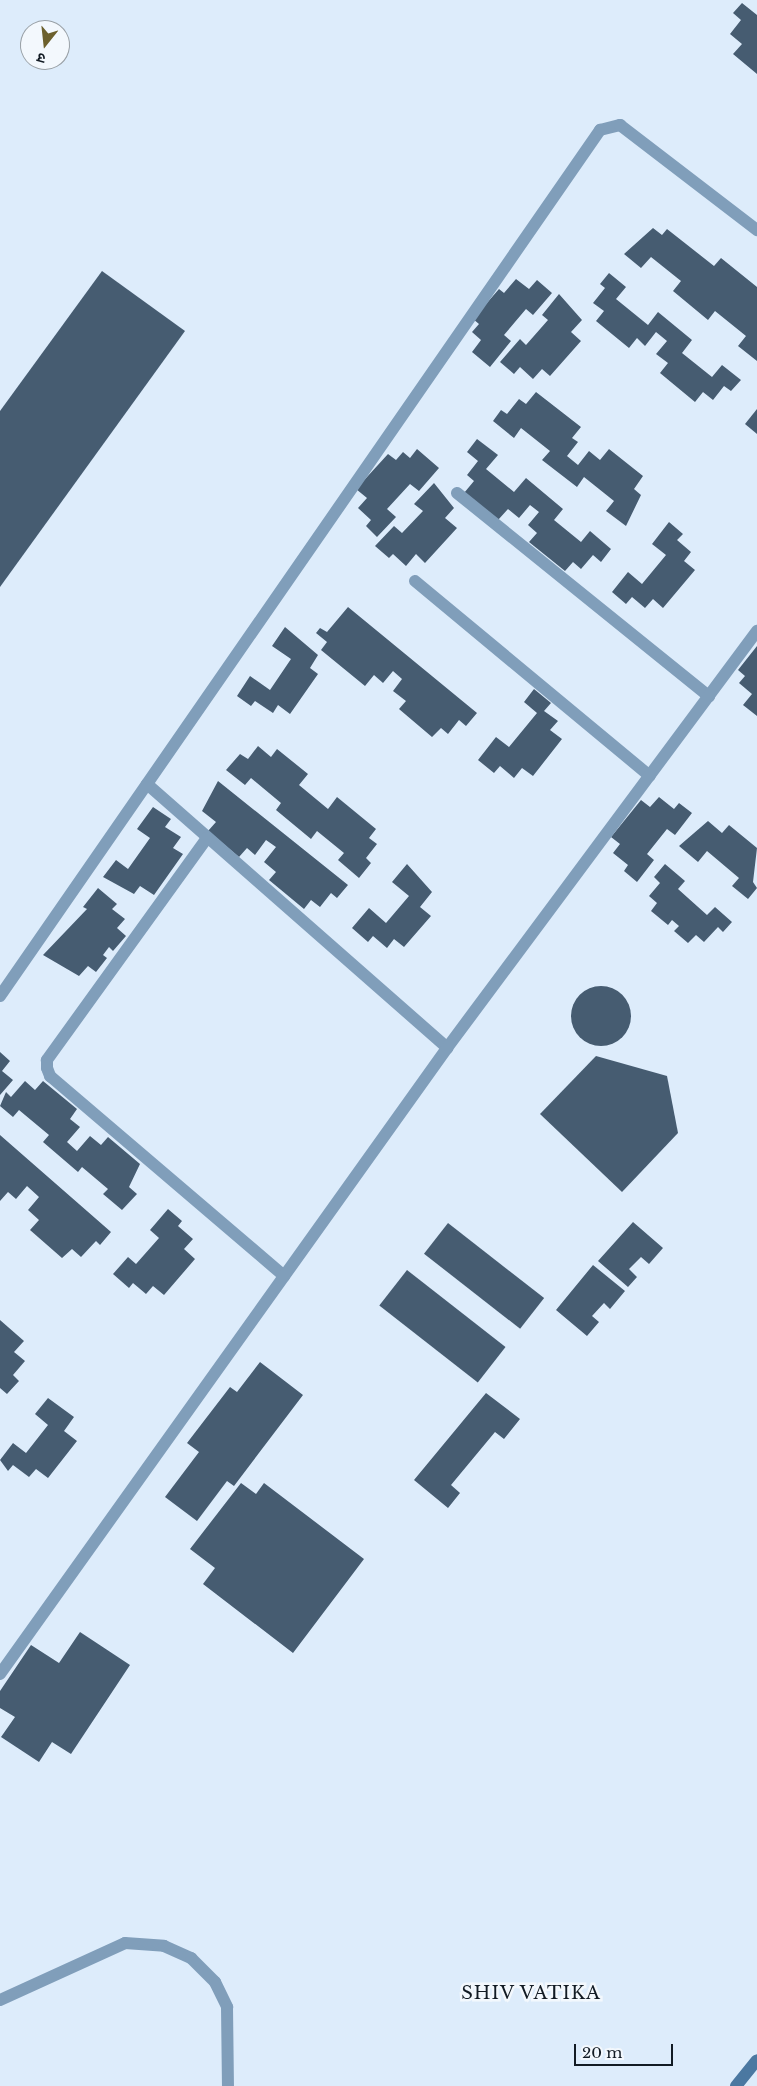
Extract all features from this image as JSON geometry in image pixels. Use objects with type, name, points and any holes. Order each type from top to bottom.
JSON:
[{"type":"street","points":[[0,996],[600,130],[620,125],[757,230]]},
{"type":"street","points":[[457,493],[709,696]]},
{"type":"street","points":[[415,581],[650,776]]},
{"type":"street","points":[[0,1674],[447,1048],[757,632]]},
{"type":"street","points":[[147,784],[447,1048]]},
{"type":"street","points":[[207,838],[48,1060],[47,1068],[50,1076],[284,1276]]},
{"type":"street","points":[[0,2000],[125,1943],[164,1946],[191,1958],[215,1982],[227,2007],[228,2086]]},
{"type":"street","points":[[736,2086],[757,2060]]},
{"type":"building","points":[[742,3],[757,15],[757,74],[733,54],[742,44],[730,34],[741,20],[733,13]]},
{"type":"building","points":[[653,228],[662,235],[667,229],[714,266],[721,258],[757,287],[757,361],[738,346],[746,336],[715,311],[708,320],[673,291],[681,281],[651,257],[641,268],[624,254]]},
{"type":"building","points":[[102,271],[185,331],[0,587],[0,411]]},
{"type":"building","points":[[609,273],[626,287],[616,299],[648,325],[658,312],[692,340],[682,353],[712,377],[722,365],[741,380],[731,391],[724,386],[713,400],[703,392],[695,402],[660,373],[668,363],[656,354],[667,341],[656,332],[645,346],[637,338],[629,348],[596,321],[604,311],[593,303],[605,288],[600,284]]},
{"type":"building","points":[[516,279],[529,289],[537,280],[552,293],[533,315],[526,309],[504,335],[511,341],[490,367],[472,352],[481,340],[472,332],[479,324],[473,319],[499,289],[504,293]]},
{"type":"building","points":[[559,294],[582,320],[571,332],[581,341],[550,376],[542,369],[533,379],[520,367],[514,374],[500,362],[520,339],[526,345],[548,320],[542,315]]},
{"type":"building","points":[[536,392],[581,427],[572,438],[578,442],[567,456],[578,465],[589,451],[600,460],[609,449],[643,476],[634,489],[641,495],[626,526],[606,511],[614,501],[584,477],[577,487],[542,460],[550,451],[521,428],[514,438],[493,421],[501,410],[507,414],[519,399],[526,404]]},
{"type":"building","points":[[757,409],[757,434],[745,424]]},
{"type":"building","points":[[477,439],[498,455],[486,469],[514,492],[526,478],[563,509],[554,520],[581,542],[590,531],[611,549],[601,562],[593,555],[581,569],[573,562],[565,571],[529,542],[537,533],[528,525],[539,512],[530,505],[519,518],[508,509],[498,520],[464,493],[474,481],[467,475],[478,461],[467,452]]},
{"type":"building","points":[[417,449],[439,468],[419,491],[410,484],[387,509],[396,517],[377,537],[366,526],[371,520],[358,508],[367,498],[356,489],[388,454],[396,460],[403,452],[410,458]]},
{"type":"building","points":[[434,483],[454,508],[445,518],[457,528],[425,563],[416,554],[406,566],[393,554],[389,558],[375,546],[394,526],[402,533],[423,511],[414,504]]},
{"type":"building","points":[[669,522],[683,534],[677,540],[691,552],[684,561],[695,570],[663,608],[653,599],[645,608],[632,597],[626,604],[612,592],[628,572],[642,584],[666,555],[652,544]]},
{"type":"building","points":[[348,607],[477,713],[466,726],[459,720],[448,734],[441,728],[432,737],[399,709],[406,701],[393,691],[402,679],[393,671],[383,683],[374,675],[365,686],[321,650],[327,642],[316,633],[320,628],[327,632]]},
{"type":"building","points":[[285,627],[318,655],[310,668],[318,674],[290,714],[278,705],[273,713],[255,701],[251,706],[237,696],[250,676],[270,690],[291,659],[272,646]]},
{"type":"building","points":[[757,646],[757,716],[743,705],[752,694],[739,683],[745,676],[738,670]]},
{"type":"building","points":[[534,689],[551,703],[544,711],[558,721],[550,730],[562,739],[533,776],[522,768],[514,778],[500,766],[494,773],[478,760],[496,737],[509,747],[537,713],[524,702]]},
{"type":"building","points":[[258,746],[271,757],[277,749],[308,774],[299,785],[328,809],[337,797],[376,829],[369,838],[377,844],[366,858],[371,863],[359,878],[338,860],[344,853],[317,831],[311,839],[276,810],[281,803],[251,778],[245,785],[226,770],[240,754],[248,759]]},
{"type":"building","points":[[218,781],[348,885],[337,898],[331,893],[320,907],[311,900],[304,909],[269,880],[276,872],[264,862],[276,847],[266,840],[255,855],[247,848],[239,857],[208,831],[216,822],[202,811]]},
{"type":"building","points":[[659,797],[674,809],[679,803],[692,813],[675,835],[667,829],[647,854],[654,860],[637,882],[624,871],[628,865],[613,853],[620,844],[611,837],[641,800],[650,807]]},
{"type":"building","points":[[153,807],[171,819],[165,827],[181,837],[173,848],[183,854],[154,895],[140,886],[134,894],[103,877],[116,860],[128,869],[150,838],[137,829]]},
{"type":"building","points":[[708,821],[722,833],[729,825],[757,848],[753,882],[757,888],[748,899],[732,886],[739,878],[707,851],[698,862],[679,846]]},
{"type":"building","points":[[407,864],[432,892],[420,907],[431,916],[404,947],[394,939],[387,948],[373,936],[368,942],[352,928],[369,908],[386,923],[409,896],[392,882]]},
{"type":"building","points":[[665,864],[685,881],[678,889],[707,915],[715,907],[732,922],[723,932],[718,927],[704,942],[696,935],[688,943],[674,931],[679,926],[672,920],[668,925],[651,911],[657,903],[649,896],[660,883],[654,877]]},
{"type":"building","points":[[98,888],[117,904],[112,909],[125,919],[117,928],[126,936],[113,951],[109,947],[103,955],[107,958],[96,972],[88,966],[79,976],[43,955],[87,909],[83,907]]},
{"type":"building","points":[[595,986],[607,986],[618,991],[626,999],[631,1010],[629,1028],[618,1041],[607,1046],[595,1046],[584,1041],[576,1033],[571,1022],[571,1010],[576,999],[584,991]]},
{"type":"building","points":[[0,1052],[10,1061],[2,1071],[13,1080],[0,1095]]},
{"type":"building","points":[[596,1056],[667,1076],[678,1133],[622,1192],[540,1114]]},
{"type":"building","points":[[25,1081],[35,1090],[43,1081],[77,1109],[70,1119],[80,1127],[67,1142],[77,1151],[90,1136],[101,1145],[108,1137],[140,1164],[129,1187],[137,1194],[122,1210],[103,1194],[108,1189],[82,1167],[78,1172],[43,1142],[49,1135],[19,1110],[13,1117],[0,1106],[6,1092],[11,1097]]},
{"type":"building","points":[[0,1135],[111,1232],[100,1245],[96,1241],[81,1257],[72,1249],[62,1258],[30,1230],[39,1220],[28,1210],[39,1197],[27,1186],[16,1199],[8,1192],[0,1201]]},
{"type":"building","points":[[168,1209],[182,1221],[178,1226],[193,1239],[184,1249],[195,1259],[164,1295],[153,1286],[146,1294],[133,1283],[129,1288],[113,1274],[128,1257],[136,1264],[159,1238],[150,1230]]},
{"type":"building","points":[[633,1222],[663,1248],[649,1264],[641,1257],[629,1269],[637,1277],[628,1287],[598,1261]]},
{"type":"building","points":[[448,1223],[544,1298],[520,1329],[424,1254]]},
{"type":"building","points":[[593,1265],[625,1291],[610,1309],[604,1303],[592,1316],[599,1322],[587,1336],[556,1310]]},
{"type":"building","points":[[407,1270],[506,1347],[478,1382],[379,1305]]},
{"type":"building","points":[[0,1320],[24,1341],[14,1352],[25,1361],[13,1375],[19,1381],[7,1394],[0,1388]]},
{"type":"building","points":[[260,1362],[303,1395],[234,1486],[227,1481],[197,1521],[165,1497],[199,1452],[187,1443],[230,1387],[237,1392]]},
{"type":"building","points":[[486,1393],[520,1419],[504,1439],[495,1432],[451,1485],[460,1493],[448,1508],[414,1480]]},
{"type":"building","points":[[48,1398],[74,1417],[64,1431],[77,1441],[48,1478],[36,1469],[29,1477],[13,1465],[8,1471],[0,1460],[13,1443],[26,1453],[48,1425],[35,1414]]},
{"type":"building","points":[[241,1483],[256,1494],[264,1483],[364,1559],[293,1653],[203,1584],[215,1568],[190,1549]]},
{"type":"building","points":[[80,1632],[130,1665],[71,1754],[52,1742],[39,1762],[1,1737],[15,1717],[0,1708],[0,1691],[31,1645],[59,1663]]},
{"type":"district","name":"SHIV VATIKA","points":[[531,1993]]}]
